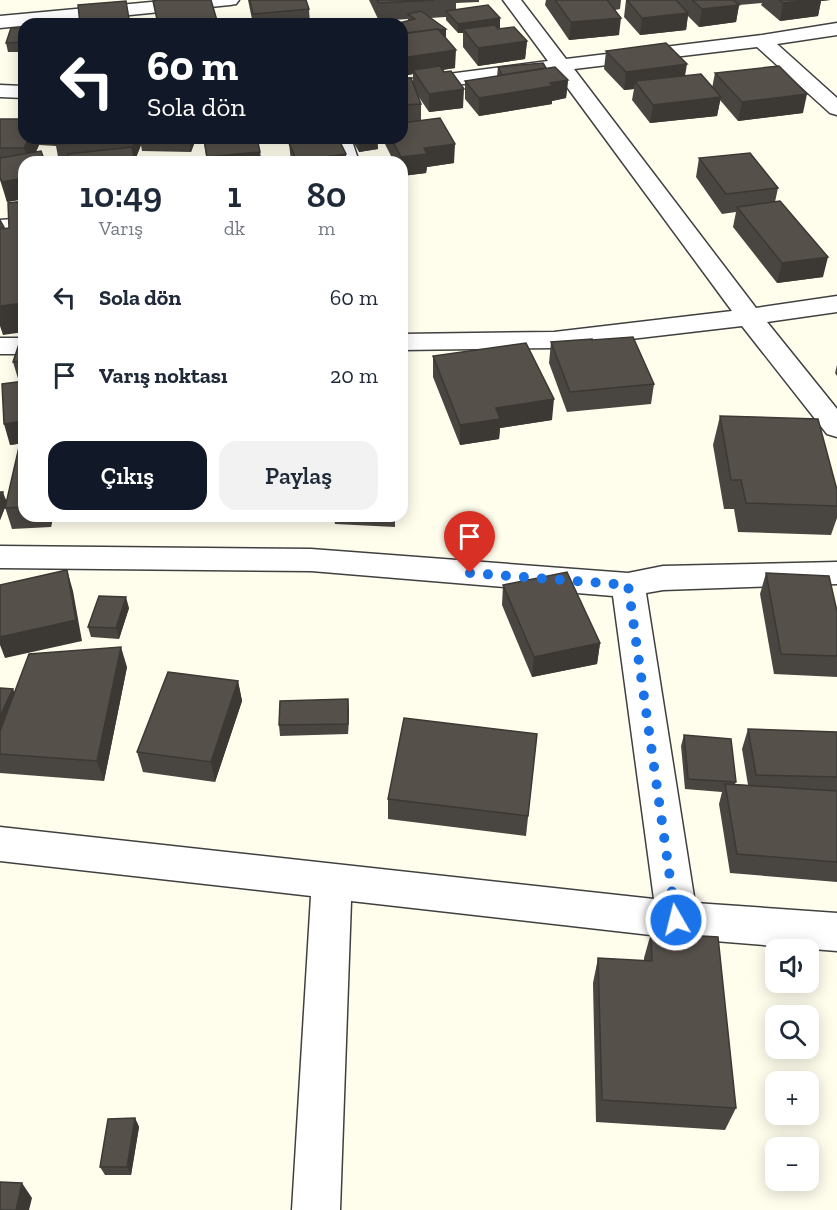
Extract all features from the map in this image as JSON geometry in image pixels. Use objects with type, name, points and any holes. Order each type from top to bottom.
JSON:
[{"type":"street","points":[[512,0],[749,317],[837,428]]},
{"type":"street","points":[[54,18],[231,5]]},
{"type":"street","points":[[0,22],[18,21]]},
{"type":"street","points":[[408,85],[739,42],[762,41],[837,29]]},
{"type":"street","points":[[762,41],[837,109]]},
{"type":"street","points":[[0,91],[18,92]]},
{"type":"street","points":[[0,226],[18,225]]},
{"type":"street","points":[[408,335],[554,340],[837,304]]},
{"type":"street","points":[[0,346],[18,346]]},
{"type":"street","points":[[0,557],[311,560],[628,585],[663,578],[837,573]]},
{"type":"street","points":[[628,585],[676,920]]},
{"type":"street","points":[[0,844],[676,920],[837,932]]},
{"type":"street","points":[[316,1210],[332,881]]},
{"type":"building","points":[[211,0],[216,18],[157,18],[153,1]]},
{"type":"building","points":[[250,0],[306,0],[309,9],[253,14]]},
{"type":"building","points":[[377,0],[434,0],[379,3]]},
{"type":"building","points":[[555,0],[607,0],[621,18],[571,22]]},
{"type":"building","points":[[627,0],[676,0],[688,13],[642,18]]},
{"type":"building","points":[[692,0],[733,0],[739,5],[702,9]]},
{"type":"building","points":[[779,0],[811,0],[783,3]]},
{"type":"building","points":[[126,1],[129,18],[79,18],[78,5]]},
{"type":"building","points":[[488,5],[500,18],[458,24],[446,11]]},
{"type":"building","points":[[421,11],[446,29],[408,33],[408,21],[415,19],[408,14]]},
{"type":"building","points":[[495,25],[498,29],[514,27],[527,41],[478,48],[463,29]]},
{"type":"building","points":[[11,28],[18,28],[18,42],[6,43]]},
{"type":"building","points":[[438,29],[456,50],[408,57],[408,33]]},
{"type":"building","points":[[666,43],[687,64],[626,72],[606,51]]},
{"type":"building","points":[[543,63],[546,68],[502,75],[498,67]]},
{"type":"building","points":[[440,66],[444,72],[451,71],[464,89],[429,94],[413,70]]},
{"type":"building","points":[[779,66],[807,94],[742,102],[715,73]]},
{"type":"building","points":[[555,67],[568,80],[550,83],[553,86],[479,98],[465,81]]},
{"type":"building","points":[[701,74],[721,97],[653,105],[635,81]]},
{"type":"building","points":[[408,78],[411,78],[421,104],[408,105]]},
{"type":"building","points":[[440,118],[455,144],[424,148],[427,154],[400,156],[394,144],[408,144],[408,122]]},
{"type":"building","points":[[0,119],[18,119],[18,144],[26,144],[24,148],[0,148]]},
{"type":"building","points":[[205,144],[258,144],[260,152],[218,156],[207,156]]},
{"type":"building","points":[[289,144],[341,144],[346,154],[332,156],[295,156]]},
{"type":"building","points":[[132,147],[134,156],[68,156],[68,154]]},
{"type":"building","points":[[41,151],[43,156],[18,156],[18,179],[2,182],[0,158]]},
{"type":"building","points":[[750,153],[778,188],[726,194],[699,158]]},
{"type":"building","points":[[780,201],[828,257],[782,263],[737,207]]},
{"type":"building","points":[[18,202],[18,304],[0,306],[0,229],[9,228],[8,203]]},
{"type":"building","points":[[633,337],[654,384],[570,392],[551,342]]},
{"type":"building","points":[[526,343],[554,399],[496,408],[500,419],[460,425],[433,356]]},
{"type":"building","points":[[18,347],[18,362],[13,362]]},
{"type":"building","points":[[18,382],[18,422],[4,424],[2,384]]},
{"type":"building","points":[[720,416],[818,419],[837,490],[837,506],[746,503],[741,480],[731,480]]},
{"type":"building","points":[[18,451],[18,507],[5,508]]},
{"type":"building","points":[[67,570],[76,620],[0,637],[0,585]]},
{"type":"building","points":[[567,572],[600,643],[534,657],[503,585]]},
{"type":"building","points":[[766,573],[829,576],[837,611],[837,656],[781,654]]},
{"type":"building","points":[[99,596],[126,597],[116,628],[88,627]]},
{"type":"building","points":[[121,647],[97,761],[0,754],[0,731],[29,654]]},
{"type":"building","points":[[168,672],[238,681],[211,762],[137,752]]},
{"type":"building","points":[[0,688],[13,689],[0,716]]},
{"type":"building","points":[[348,699],[348,724],[279,725],[280,701]]},
{"type":"building","points":[[404,718],[537,734],[528,816],[388,799]]},
{"type":"building","points":[[748,729],[837,732],[837,777],[756,775]]},
{"type":"building","points":[[684,735],[731,739],[736,782],[688,779]]},
{"type":"building","points":[[725,784],[837,791],[837,862],[737,854]]},
{"type":"building","points":[[651,933],[718,937],[736,1108],[602,1100],[598,958],[652,961]]},
{"type":"building","points":[[135,1118],[127,1167],[100,1167],[108,1119]]},
{"type":"building","points":[[0,1182],[22,1183],[16,1210],[0,1210]]},
{"type":"route","points":[[470,573],[628,585],[676,920]]}]
